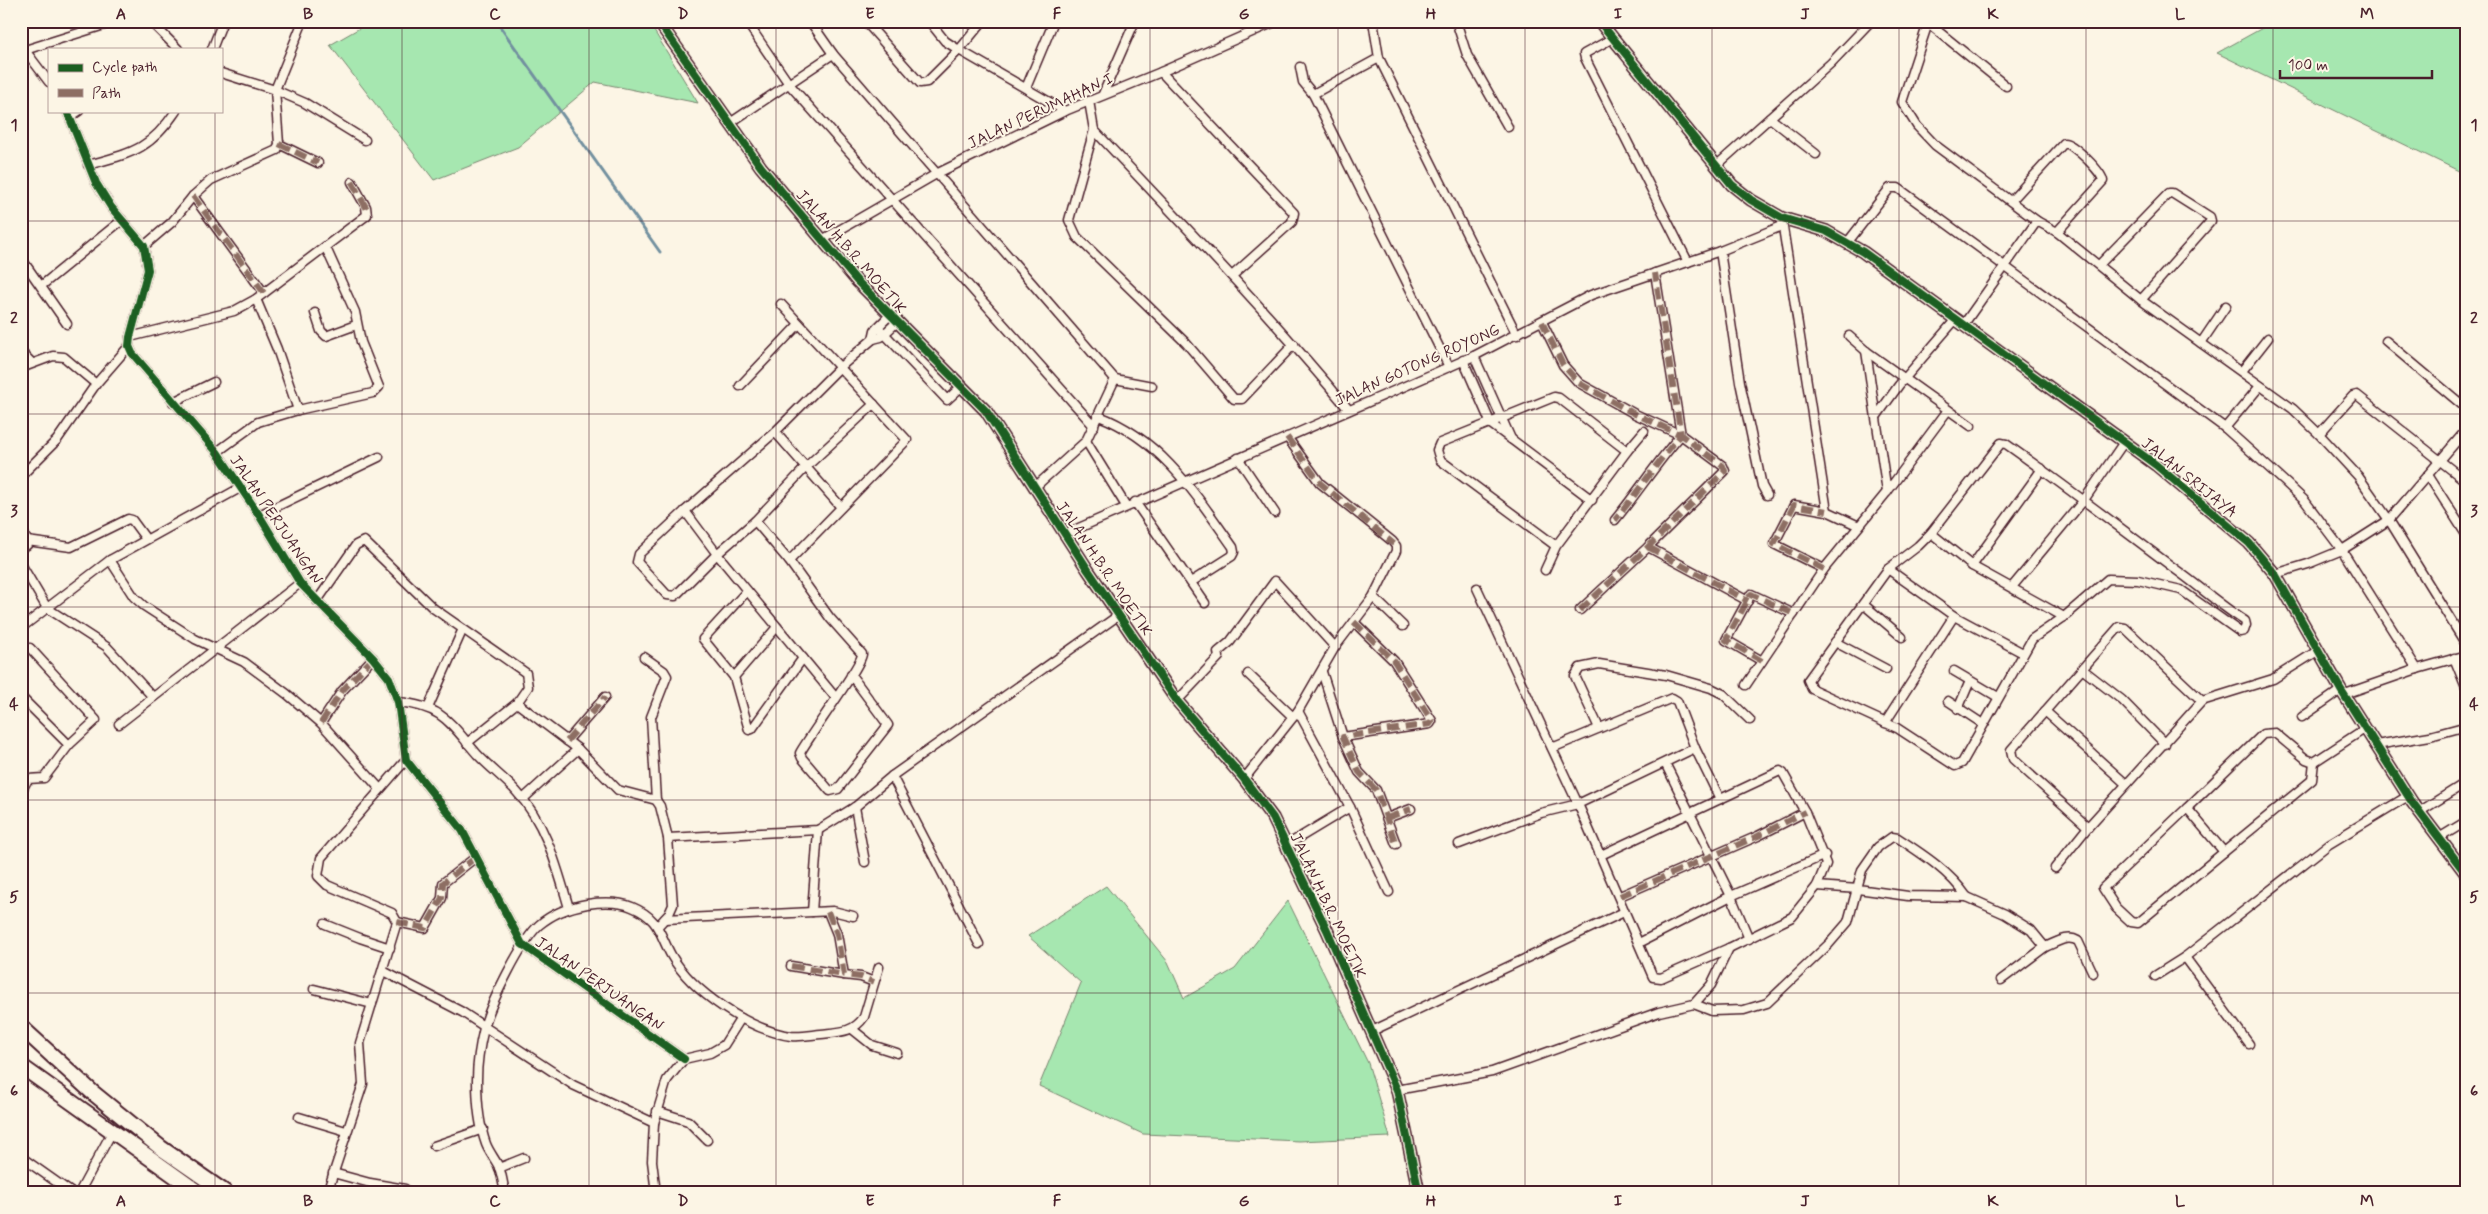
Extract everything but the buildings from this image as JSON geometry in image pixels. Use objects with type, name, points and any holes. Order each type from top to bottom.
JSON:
[{"type":"highway","points":[[21,1027],[120,1115],[161,1148],[226,1193]]},
{"type":"highway","points":[[21,1066],[199,1193]]},
{"type":"street","points":[[48,81],[23,48],[117,21]]},
{"type":"street","points":[[212,48],[223,21]]},
{"type":"street","points":[[144,246],[172,222],[193,196],[221,175],[274,152],[279,144],[275,90],[303,21]]},
{"type":"street","name":"JALAN H.B.R. MOETIK","points":[[658,21],[761,166],[822,240],[893,320],[962,386],[995,424],[1065,534],[1177,700],[1244,779],[1273,818],[1372,1031],[1397,1090],[1418,1193]]},
{"type":"street","points":[[746,21],[789,84],[1094,426]]},
{"type":"street","points":[[810,21],[833,54],[1115,379],[1152,386]]},
{"type":"street","points":[[865,21],[920,83],[927,82],[959,50],[983,21]]},
{"type":"street","points":[[929,21],[945,40],[959,50],[1065,111]]},
{"type":"street","points":[[1026,88],[1054,21]]},
{"type":"street","points":[[1103,94],[1135,21]]},
{"type":"street","name":"JALAN PERUMAHAN I","points":[[822,240],[938,173],[1065,111],[1161,72],[1277,21]]},
{"type":"street","points":[[1372,21],[1379,58],[1517,335]]},
{"type":"street","points":[[1456,21],[1467,55],[1508,126]]},
{"type":"street","name":"JALAN SRIJAYA","points":[[1600,21],[1732,185],[1782,222],[1826,231],[1863,252],[2156,465],[2249,543],[2276,574],[2343,692],[2408,796],[2465,870]]},
{"type":"street","points":[[1716,166],[1831,62],[1871,21]]},
{"type":"street","points":[[152,22],[177,48]]},
{"type":"street","points":[[2006,86],[1927,22],[1902,102],[1917,126],[1935,146],[2011,200],[2037,221],[2056,232],[2099,264],[2141,300],[2293,409],[2319,434],[2358,476],[2390,520],[2467,646]]},
{"type":"street","points":[[1613,38],[1584,54],[1585,58],[1688,262]]},
{"type":"street","points":[[730,123],[833,54]]},
{"type":"street","points":[[1313,94],[1379,58]]},
{"type":"street","points":[[1300,67],[1303,82],[1313,94],[1448,367]]},
{"type":"street","points":[[1161,72],[1294,213],[1292,222],[1232,276]]},
{"type":"street","points":[[222,73],[275,90],[305,103],[365,140]]},
{"type":"street","points":[[1089,100],[1094,130],[1069,215],[1070,226],[1077,237],[1186,343],[1234,399],[1242,399],[1294,344]]},
{"type":"street","points":[[88,165],[142,148],[154,139],[175,112]]},
{"type":"street","points":[[21,476],[57,440],[96,384],[129,346],[148,270],[144,246],[102,194],[88,165],[68,114]]},
{"type":"street","points":[[1770,118],[1816,154]]},
{"type":"street","points":[[1094,130],[1294,344],[1349,410]]},
{"type":"street","points":[[2011,200],[2064,143],[2070,144],[2098,172],[2103,181],[2056,232]]},
{"type":"street","points":[[279,144],[318,163]]},
{"type":"street","points":[[130,337],[223,314],[256,300],[367,215],[363,201],[352,182]]},
{"type":"street","points":[[1847,243],[1890,188],[1895,187],[2225,428],[2305,501],[2342,550],[2416,669]]},
{"type":"street","points":[[2099,264],[2169,193],[2172,193],[2210,217],[2211,221],[2141,300]]},
{"type":"street","points":[[193,196],[264,293]]},
{"type":"street","points":[[41,286],[122,220]]},
{"type":"street","points":[[1876,417],[1906,379],[1960,322],[2004,267],[2037,221]]},
{"type":"street","points":[[1782,222],[1826,511]]},
{"type":"street","name":"JALAN GOTONG ROYONG","points":[[1065,534],[1474,356],[1591,295],[1720,251],[1782,222]]},
{"type":"street","points":[[216,452],[258,422],[298,410],[373,393],[378,389],[378,383],[356,325],[353,306],[326,248]]},
{"type":"street","points":[[1720,251],[1740,382],[1762,486],[1767,495]]},
{"type":"street","points":[[21,258],[67,324]]},
{"type":"street","points":[[1654,273],[1680,435]]},
{"type":"street","points":[[256,300],[277,349],[298,410]]},
{"type":"street","points":[[781,304],[907,442],[789,562]]},
{"type":"street","points":[[2202,343],[2226,306]]},
{"type":"street","points":[[315,313],[321,331],[326,336],[356,325]]},
{"type":"street","points":[[873,339],[878,327],[893,320]]},
{"type":"street","points":[[874,404],[806,467],[755,521],[717,554],[673,597],[667,595],[637,562],[639,554],[775,432],[839,368],[873,339],[885,334],[893,320]]},
{"type":"street","points":[[1542,322],[1563,365],[1579,383],[1635,414],[1680,435],[1724,466],[1724,473],[1580,610]]},
{"type":"street","points":[[740,386],[799,324]]},
{"type":"street","points":[[878,327],[947,400],[962,386]]},
{"type":"street","points":[[1849,336],[1866,351],[1972,426]]},
{"type":"street","points":[[2242,371],[2268,338]]},
{"type":"street","points":[[2386,341],[2467,409]]},
{"type":"street","name":"JALAN PERJUANGAN","points":[[129,346],[138,362],[216,452],[258,515],[300,584],[373,658],[392,682],[398,702],[406,760],[462,830],[522,944],[684,1059]]},
{"type":"street","points":[[1866,351],[1887,492]]},
{"type":"street","points":[[21,352],[31,362]]},
{"type":"street","points":[[21,368],[31,362],[52,356],[64,357],[96,384]]},
{"type":"street","points":[[1474,356],[1512,441]]},
{"type":"street","points":[[1463,360],[1491,424],[1592,500]]},
{"type":"street","points":[[1035,486],[1086,441],[1115,379]]},
{"type":"street","points":[[173,402],[214,382]]},
{"type":"street","points":[[2225,428],[2260,386]]},
{"type":"street","points":[[2319,434],[2353,396],[2357,395],[2467,482]]},
{"type":"street","points":[[1556,546],[1440,460],[1437,450],[1440,443],[1557,397],[1627,451]]},
{"type":"street","points":[[1746,685],[1824,569],[1887,492],[1948,410]]},
{"type":"street","points":[[1099,416],[1150,445],[1186,480],[1233,547],[1234,552],[1191,582]]},
{"type":"street","points":[[2276,574],[2308,564],[2342,550],[2390,520],[2467,429]]},
{"type":"street","points":[[1545,570],[1556,546],[1644,431]]},
{"type":"street","points":[[775,432],[841,507]]},
{"type":"street","points":[[1616,520],[1647,479],[1658,460],[1680,435]]},
{"type":"street","points":[[1244,779],[1296,714],[1335,647],[1373,597],[1396,551],[1396,546],[1320,483],[1287,436]]},
{"type":"street","points":[[1086,441],[1126,506]]},
{"type":"street","points":[[2012,587],[2084,500],[2124,442]]},
{"type":"street","points":[[1998,444],[2006,444],[2042,469],[2189,579],[2221,606],[2245,621],[2244,631],[2240,632],[2180,590],[2138,580],[2108,579],[2064,617],[2038,634],[2023,653],[1962,764],[1957,767],[1885,723],[1808,685],[1808,680],[1888,569],[1918,546],[1931,533],[1998,444]]},
{"type":"street","points":[[258,515],[380,457]]},
{"type":"street","points":[[1238,458],[1275,513]]},
{"type":"street","points":[[1972,566],[2042,469]]},
{"type":"street","points":[[2428,476],[2467,536]]},
{"type":"street","points":[[21,628],[110,560],[240,488]]},
{"type":"street","points":[[1135,502],[1205,603]]},
{"type":"street","points":[[1824,569],[1774,544],[1794,505],[1826,511],[1860,526]]},
{"type":"street","points":[[685,511],[717,554],[836,698]]},
{"type":"street","points":[[27,541],[71,547],[128,519],[132,520],[146,539]]},
{"type":"street","points":[[755,521],[789,562],[830,618],[861,653],[861,660],[851,675],[800,753],[802,758],[830,791],[838,789],[888,725],[851,675]]},
{"type":"street","points":[[21,526],[27,541],[27,545],[21,548]]},
{"type":"street","points":[[1931,533],[1972,566],[2064,617]]},
{"type":"street","points":[[317,601],[356,545],[364,541],[422,598],[462,630],[526,673],[528,687],[517,703],[467,743]]},
{"type":"street","points":[[1648,547],[1748,601]]},
{"type":"street","points":[[110,560],[134,597],[144,606],[195,639],[229,654],[264,676],[321,722],[380,789]]},
{"type":"street","points":[[21,564],[47,608],[107,647],[153,697]]},
{"type":"street","points":[[1888,569],[1954,616],[2023,653]]},
{"type":"street","points":[[2180,590],[2189,579]]},
{"type":"street","points":[[1177,700],[1219,657],[1218,652],[1230,642],[1275,581],[1335,647]]},
{"type":"street","points":[[119,724],[300,584]]},
{"type":"street","points":[[1477,588],[1620,896],[1624,912],[1652,974],[1658,979],[1749,939],[1792,917],[1817,886],[1826,868],[1825,855],[1805,812],[1781,772],[1601,855]]},
{"type":"street","points":[[747,591],[703,637],[704,643],[734,676],[748,729],[752,730],[803,658]]},
{"type":"street","points":[[1762,661],[1726,640],[1751,594],[1794,614]]},
{"type":"street","points":[[1373,597],[1403,626]]},
{"type":"street","points":[[1863,604],[1902,637]]},
{"type":"street","points":[[668,838],[818,830],[855,807],[892,776],[1119,615]]},
{"type":"street","points":[[1885,723],[1954,616]]},
{"type":"street","points":[[1343,737],[1432,722],[1394,661],[1354,622]]},
{"type":"street","points":[[2088,826],[2011,755],[2012,750],[2045,711],[2121,626],[2202,701]]},
{"type":"street","points":[[734,676],[777,627]]},
{"type":"street","points":[[428,708],[462,630]]},
{"type":"street","points":[[1835,642],[1886,669]]},
{"type":"street","points":[[21,792],[28,779],[44,778],[69,746],[96,720],[30,648]]},
{"type":"street","points":[[2055,868],[2088,826],[2165,744],[2202,701],[2273,679],[2319,650]]},
{"type":"street","points":[[2302,717],[2343,692],[2467,655]]},
{"type":"street","points":[[644,657],[662,669],[667,676],[650,717],[656,800],[664,814],[668,838],[672,908],[658,926]]},
{"type":"street","points":[[321,722],[342,692],[373,658]]},
{"type":"street","points":[[2454,658],[2467,690]]},
{"type":"street","points":[[1599,728],[1575,676],[1576,671],[1580,668],[1599,664],[1666,675],[1711,688],[1729,699],[1750,720]]},
{"type":"street","points":[[2082,669],[2122,700],[2165,744]]},
{"type":"street","points":[[1322,672],[1343,737],[1359,772],[1376,790],[1396,844]]},
{"type":"street","points":[[1954,672],[1998,697]]},
{"type":"street","points":[[1248,674],[1296,714],[1350,807],[1389,892]]},
{"type":"street","points":[[1958,709],[1970,681]]},
{"type":"street","points":[[567,741],[604,697]]},
{"type":"street","points":[[1552,748],[1672,698],[1677,701],[1695,748],[1720,799]]},
{"type":"street","points":[[23,699],[69,746]]},
{"type":"street","points":[[398,702],[428,708],[446,718],[467,743],[522,799],[537,820],[548,843],[569,908]]},
{"type":"street","points":[[1948,702],[1983,724]]},
{"type":"street","points":[[517,703],[578,749],[618,790],[656,800]]},
{"type":"street","points":[[2045,711],[2126,784]]},
{"type":"street","points":[[2376,745],[2430,736],[2467,726]]},
{"type":"street","points":[[2314,762],[2366,728]]},
{"type":"street","points":[[2274,733],[2306,759],[2314,762],[2312,780],[2308,785],[2138,922],[2131,922],[2116,908],[2103,888],[2264,734],[2274,733]]},
{"type":"street","points":[[1459,844],[1541,813],[1578,804],[1695,748]]},
{"type":"street","points":[[522,799],[578,749]]},
{"type":"street","points":[[326,1193],[363,1084],[359,1048],[397,922],[392,913],[327,885],[320,880],[317,873],[321,858],[406,760]]},
{"type":"street","points":[[1665,763],[1731,896],[1749,939]]},
{"type":"street","points":[[892,776],[979,944]]},
{"type":"street","points":[[2419,812],[2467,782]]},
{"type":"street","points":[[2155,976],[2185,957],[2329,844],[2408,796]]},
{"type":"street","points":[[855,807],[865,862]]},
{"type":"street","points":[[1287,845],[1350,807]]},
{"type":"street","points":[[2187,808],[2224,852]]},
{"type":"street","points":[[1386,818],[1411,809]]},
{"type":"street","points":[[1620,896],[1758,836],[1805,812]]},
{"type":"street","points":[[2439,838],[2467,821]]},
{"type":"street","points":[[812,912],[818,830]]},
{"type":"street","points":[[1397,1090],[1492,1072],[1585,1039],[1631,1020],[1694,1004],[1720,1012],[1744,1010],[1773,998],[1842,930],[1852,913],[1862,870],[1868,859],[1878,847],[1895,837],[1935,864],[1957,884],[1967,898]]},
{"type":"street","points":[[1639,943],[1731,896],[1825,855]]},
{"type":"street","points":[[397,922],[425,928],[442,898],[443,883],[476,857]]},
{"type":"street","points":[[1817,886],[1858,888],[1908,896],[1967,898],[2005,914],[2032,930],[2045,947]]},
{"type":"street","points":[[505,1193],[499,1168],[486,1143],[477,1082],[484,1026],[522,944],[540,925],[569,908],[596,903],[618,903],[643,912],[658,926],[671,955],[680,967],[714,999],[741,1018],[782,1034],[793,1036],[852,1029],[864,1017],[878,967]]},
{"type":"street","points":[[665,919],[812,912],[846,913],[853,916]]},
{"type":"street","points":[[828,912],[837,934],[844,974]]},
{"type":"street","points":[[1372,1031],[1624,912]]},
{"type":"street","points":[[325,924],[390,948]]},
{"type":"street","points":[[2001,980],[2045,947],[2066,938],[2078,941],[2092,973]]},
{"type":"street","points":[[1694,1004],[1711,985],[1729,948]]},
{"type":"street","points":[[2185,957],[2249,1044]]},
{"type":"street","points":[[791,966],[861,977],[874,982]]},
{"type":"street","points":[[383,972],[484,1026],[573,1085],[654,1123]]},
{"type":"street","points":[[314,989],[372,1004]]},
{"type":"street","points":[[656,1193],[652,1162],[654,1123],[667,1080],[684,1059],[710,1053],[724,1045],[741,1018]]},
{"type":"street","points":[[852,1029],[872,1045],[897,1053]]},
{"type":"street","points":[[657,1111],[688,1121],[707,1140]]},
{"type":"street","points":[[299,1117],[346,1131]]},
{"type":"street","points":[[434,1146],[483,1129]]},
{"type":"street","points":[[79,1193],[113,1130]]},
{"type":"street","points":[[21,1157],[72,1193]]},
{"type":"street","points":[[499,1168],[524,1158]]},
{"type":"street","points":[[333,1173],[370,1183],[405,1189]]},
{"type":"green space","points":[[372,21],[648,21],[698,103],[595,82],[518,147],[434,180],[330,45]]},
{"type":"green space","points":[[2275,21],[2467,21],[2467,175],[2217,53]]},
{"type":"green space","points":[[1106,886],[1168,962],[1184,998],[1235,969],[1288,901],[1368,1063],[1390,1137],[1299,1141],[1143,1134],[1039,1086],[1081,983],[1028,936]]},
{"type":"waterway","points":[[496,21],[660,252]]},
{"type":"marked path","points":[[279,144],[318,163]]},
{"type":"marked path","points":[[352,182],[368,211]]},
{"type":"marked path","points":[[193,196],[264,293]]},
{"type":"marked path","points":[[1580,610],[1648,547],[1725,471],[1723,466],[1681,435],[1655,273]]},
{"type":"marked path","points":[[1542,322],[1563,365],[1579,383],[1635,414],[1681,435],[1615,520]]},
{"type":"marked path","points":[[1287,437],[1320,483],[1394,544]]},
{"type":"marked path","points":[[1824,569],[1774,544],[1794,505],[1827,511]]},
{"type":"marked path","points":[[1648,547],[1748,601]]},
{"type":"marked path","points":[[1762,661],[1726,640],[1751,594],[1794,614]]},
{"type":"marked path","points":[[1354,622],[1394,661],[1432,721],[1430,724],[1343,737],[1359,772],[1376,790],[1396,844]]},
{"type":"marked path","points":[[321,723],[342,691],[373,658]]},
{"type":"marked path","points":[[567,741],[605,697]]},
{"type":"marked path","points":[[1387,818],[1411,809]]},
{"type":"marked path","points":[[1620,896],[1758,836],[1805,812]]},
{"type":"marked path","points":[[397,922],[425,928],[442,898],[443,883],[476,857]]},
{"type":"marked path","points":[[828,912],[837,934],[844,975],[861,977],[874,982]]},
{"type":"marked path","points":[[791,966],[844,975]]},
{"type":"cycle path","points":[[658,21],[761,167],[857,281],[986,411],[1088,570],[1177,701],[1244,779],[1273,818],[1327,930],[1397,1090],[1419,1193]]},
{"type":"cycle path","points":[[1599,21],[1732,185],[1751,200],[1782,218],[1826,231],[1863,252],[2156,465],[2249,543],[2275,574],[2341,690],[2412,802],[2467,875]]},
{"type":"cycle path","points":[[67,112],[96,183],[111,207],[144,246],[148,270],[130,337],[129,346],[132,353],[217,452],[259,515],[300,583],[373,658],[389,678],[398,702],[406,760],[462,830],[522,944],[684,1059]]}]
